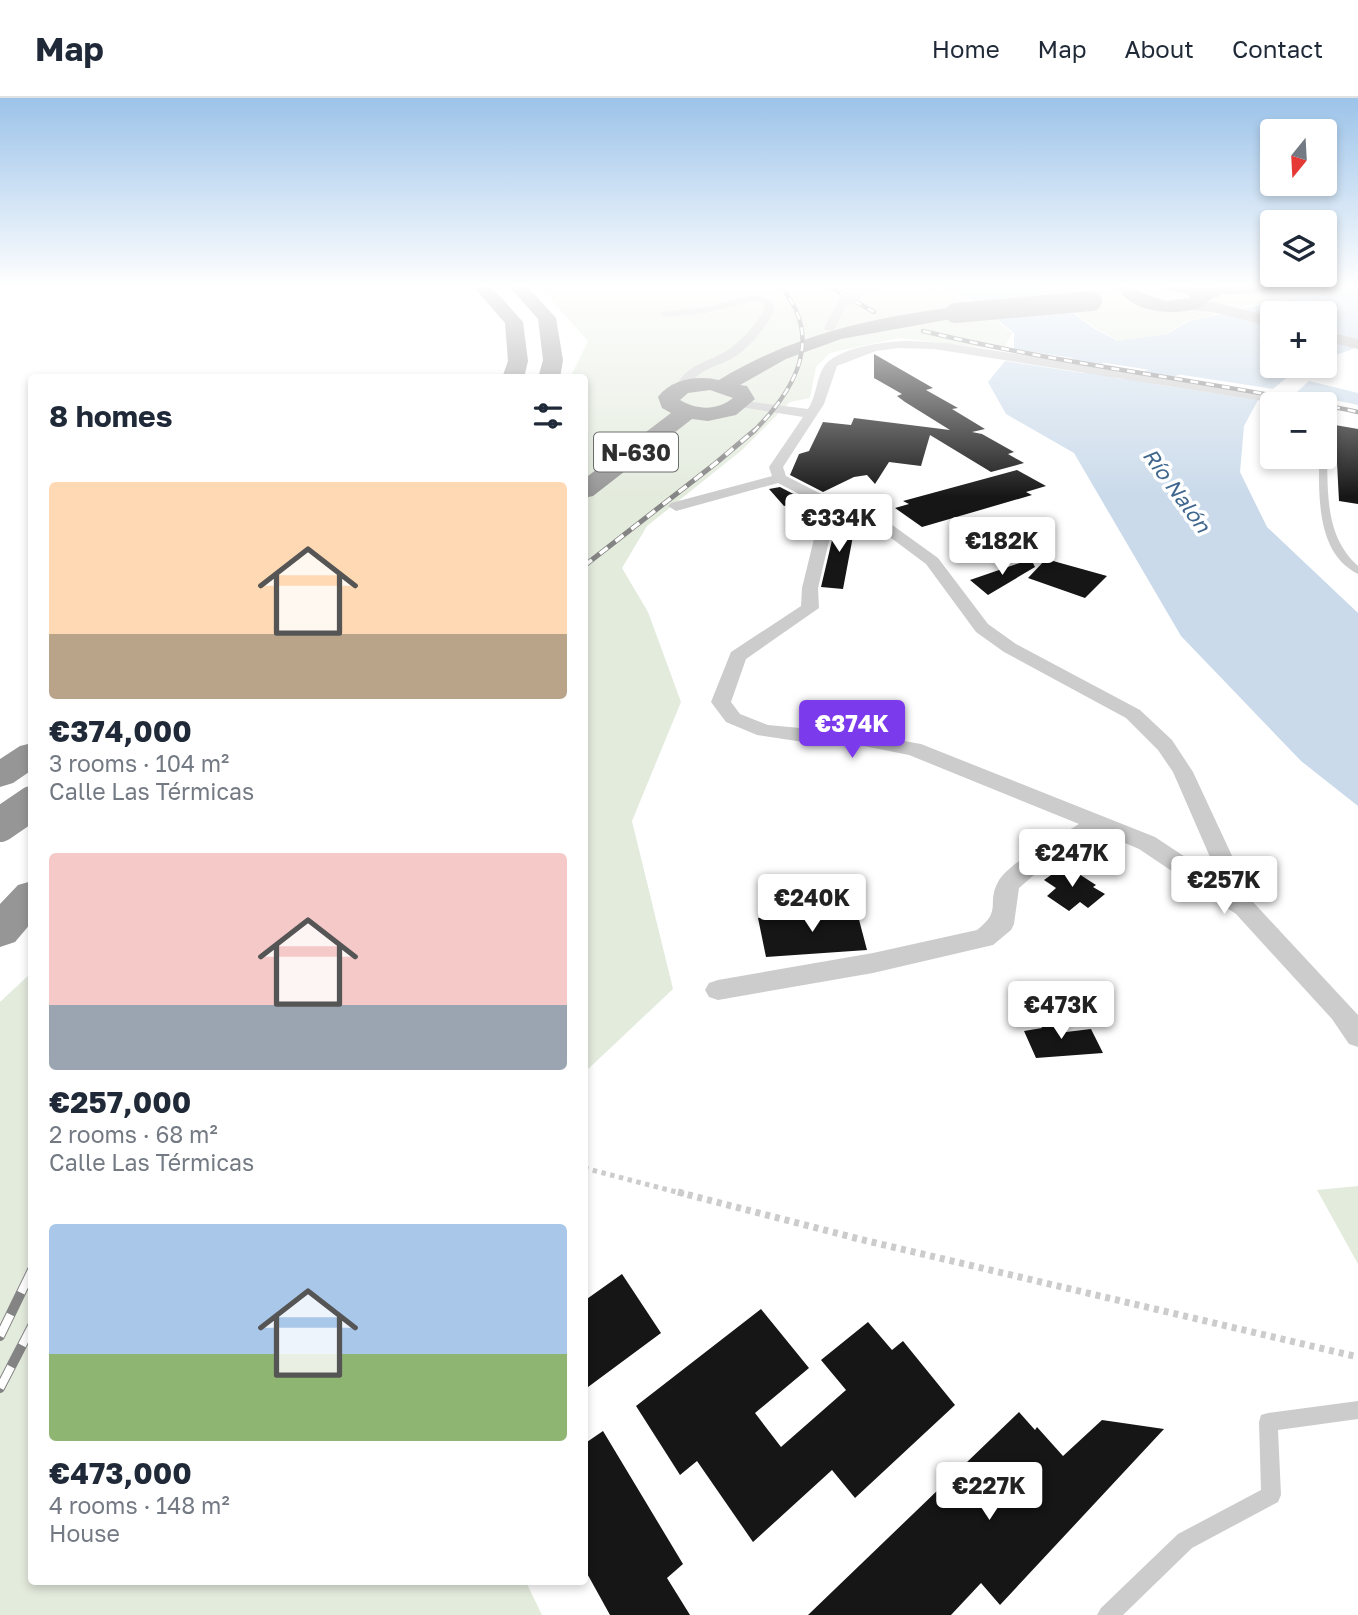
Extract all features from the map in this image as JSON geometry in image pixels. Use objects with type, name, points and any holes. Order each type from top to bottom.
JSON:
[{"type":"highway","points":[[514,374],[517,356]]},
{"type":"highway","points":[[550,374],[552,356]]},
{"type":"highway","points":[[724,386],[775,356]]},
{"type":"highway","points":[[682,387],[702,384],[724,386],[738,391],[744,399],[741,403]]},
{"type":"highway","name":"N-630","points":[[682,387],[668,397],[670,403],[687,412],[725,412],[739,407],[741,403]]},
{"type":"highway","name":"N-630","points":[[588,488],[687,412]]},
{"type":"highway","points":[[28,740],[7,769],[28,796]]},
{"type":"highway","points":[[0,825],[28,804]]},
{"type":"highway","points":[[0,813],[28,819]]},
{"type":"highway","points":[[0,931],[28,900]]},
{"type":"highway","points":[[0,942],[28,921]]},
{"type":"street","points":[[682,387],[684,381],[698,368],[726,356]]},
{"type":"street","points":[[834,356],[836,361]]},
{"type":"street","points":[[850,356],[830,366],[824,393],[776,467],[780,478],[830,504],[872,517],[905,539],[946,576],[963,606],[982,628],[1010,648],[1133,715],[1165,745],[1183,772],[1244,908]]},
{"type":"street","points":[[1007,356],[1260,396]]},
{"type":"street","points":[[741,403],[812,414]]},
{"type":"street","points":[[676,506],[780,478]]},
{"type":"street","points":[[830,504],[810,588],[810,608],[738,656],[721,702],[733,718],[764,731],[864,740],[914,749],[1147,843],[1244,908],[1341,1012],[1358,1036]]},
{"type":"street","points":[[718,990],[873,963],[984,938],[1002,924],[1007,885],[1033,863],[1099,822]]},
{"type":"lane","points":[[1323,469],[1324,519],[1331,539],[1358,571]]},
{"type":"lane","points":[[1108,1615],[1185,1541],[1271,1495],[1268,1422],[1358,1410]]},
{"type":"path","points":[[588,1169],[859,1239],[1358,1357]]},
{"type":"shaded area","points":[[581,356],[827,356],[816,367],[810,398],[790,402],[742,450],[647,526],[622,568],[648,612],[681,702],[632,821],[673,989],[588,1069],[588,374],[572,374]]},
{"type":"shaded area","points":[[28,976],[28,1585],[527,1585],[542,1615],[0,1615],[0,1002]]},
{"type":"shaded area","points":[[1358,1186],[1358,1264],[1317,1190]]},
{"type":"water","points":[[1058,356],[1260,356],[1260,378],[1286,378],[1273,389]]},
{"type":"water","points":[[1005,361],[1258,400],[1244,426],[1240,472],[1267,527],[1358,613],[1358,806],[1301,761],[1181,636],[1074,453],[1006,414],[988,382]]},
{"type":"water","points":[[1309,381],[1358,393],[1358,405],[1337,401],[1337,392],[1297,392]]},
{"type":"building","points":[[874,356],[877,356],[933,388],[926,390],[958,408],[952,409],[985,429],[972,432],[982,434],[1014,452],[1008,454],[1024,463],[991,472],[930,435],[921,466],[889,462],[875,484],[867,475],[854,477],[823,492],[790,475],[799,454],[809,451],[823,422],[851,425],[854,418],[950,430],[897,396],[902,394],[874,378]]},
{"type":"building","points":[[1337,425],[1358,429],[1358,504],[1339,501]]},
{"type":"building","points":[[1017,470],[1046,486],[1026,492],[1032,495],[922,527],[895,508],[909,504],[903,501]]},
{"type":"building","points":[[780,487],[805,500],[784,506],[769,489]]},
{"type":"building","points":[[846,517],[856,520],[843,589],[821,587],[837,519]]},
{"type":"building","points":[[1031,559],[1035,567],[988,595],[970,580]]},
{"type":"building","points":[[1046,559],[1107,576],[1085,598],[1028,578]]},
{"type":"building","points":[[1065,865],[1105,894],[1088,908],[1080,902],[1069,911],[1047,896],[1056,888],[1044,880]]},
{"type":"building","points":[[857,912],[867,950],[766,957],[758,918]]},
{"type":"building","points":[[1059,1018],[1066,1032],[1091,1029],[1103,1053],[1036,1058],[1024,1031],[1042,1028],[1038,1020]]},
{"type":"building","points":[[622,1274],[661,1333],[588,1387],[588,1298]]},
{"type":"building","points":[[761,1309],[809,1368],[755,1413],[781,1447],[846,1390],[821,1360],[868,1322],[892,1350],[903,1341],[955,1405],[855,1498],[832,1470],[753,1542],[697,1461],[680,1475],[636,1406]]},
{"type":"building","points":[[1019,1412],[1035,1430],[1037,1427],[1063,1456],[1102,1420],[1164,1429],[1000,1605],[981,1583],[951,1615],[808,1615]]},
{"type":"building","points":[[603,1431],[683,1564],[667,1578],[690,1615],[610,1615],[588,1575],[588,1441]]},
{"type":"waterway","name":"Río Nalón","points":[[1084,356],[1113,391],[1125,411]]},
{"type":"waterway","points":[[1114,389],[1213,356]]},
{"type":"railway","points":[[754,431],[781,399],[792,381],[800,356]]},
{"type":"railway","points":[[1042,356],[1358,412]]},
{"type":"railway","points":[[588,563],[754,431]]},
{"type":"railway","points":[[0,1336],[28,1278]]},
{"type":"railway","points":[[0,1388],[28,1334]]}]
